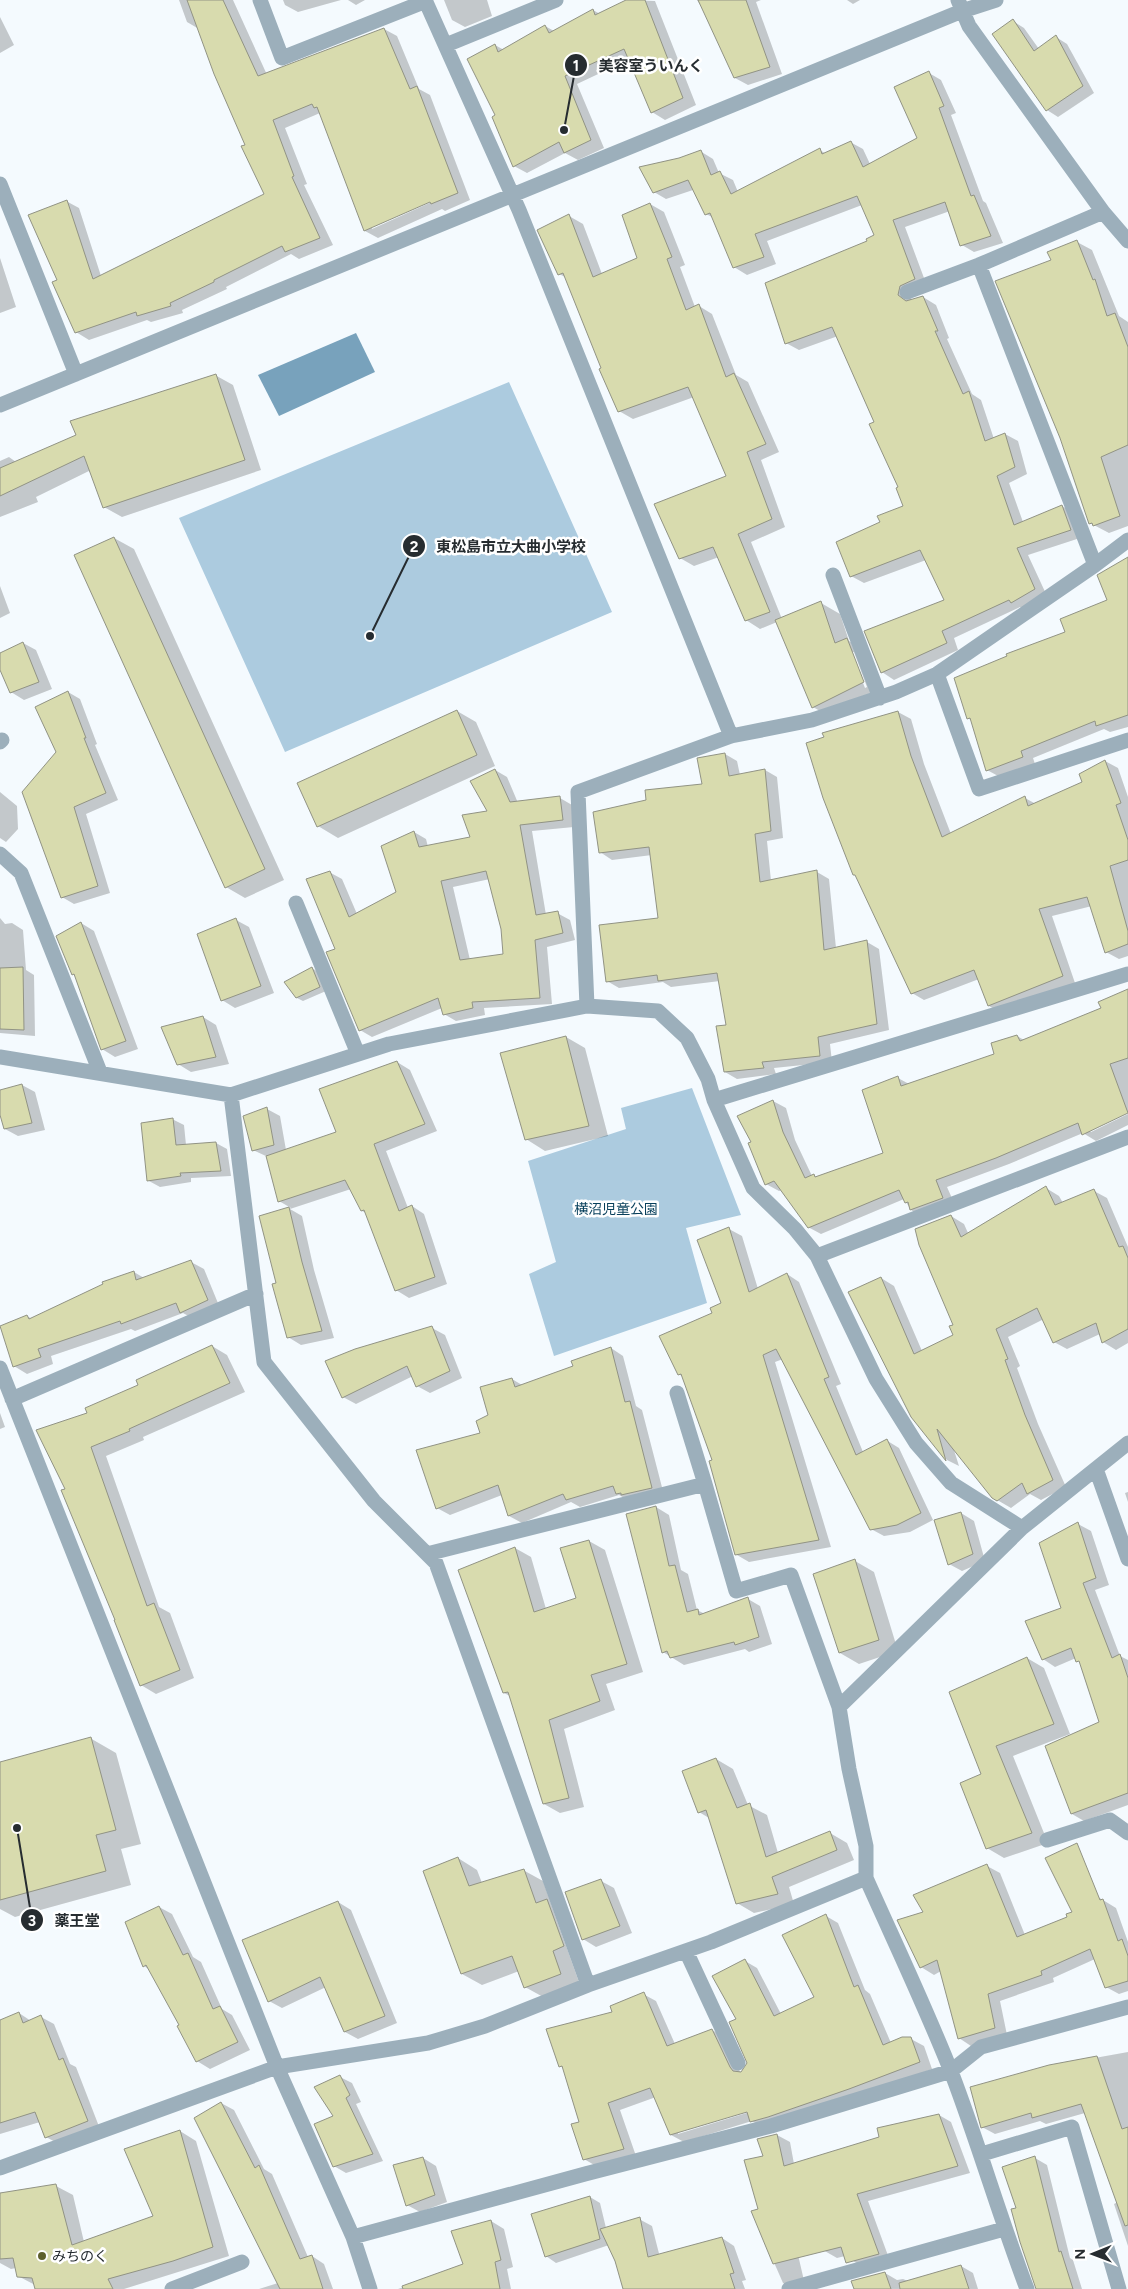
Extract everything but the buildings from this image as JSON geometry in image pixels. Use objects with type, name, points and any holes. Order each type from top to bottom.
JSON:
[{"type":"street","points":[[260,0],[282,58],[426,0],[512,195],[731,736]]},
{"type":"street","points":[[446,45],[556,0]]},
{"type":"street","points":[[0,405],[512,195],[960,5],[996,0]]},
{"type":"street","points":[[960,5],[969,26],[1103,212],[1128,241]]},
{"type":"street","points":[[0,184],[6,216],[76,374]]},
{"type":"street","points":[[907,292],[979,265],[1103,212]]},
{"type":"street","points":[[979,265],[1094,566]]},
{"type":"street","points":[[586,1006],[578,792],[731,736],[812,720],[880,698],[938,674],[1094,566],[1128,540]]},
{"type":"street","points":[[833,575],[880,698]]},
{"type":"street","points":[[938,674],[979,789],[1128,740]]},
{"type":"street","points":[[0,854],[20,873],[100,1072]]},
{"type":"street","points":[[296,903],[358,1054]]},
{"type":"street","points":[[714,1100],[1128,974]]},
{"type":"street","points":[[0,1057],[231,1095],[390,1044],[586,1006],[658,1011],[687,1038],[708,1079],[714,1100],[753,1188],[795,1229],[817,1256],[876,1379],[916,1443],[951,1483],[1022,1528]]},
{"type":"street","points":[[231,1095],[264,1362],[374,1501],[436,1563],[588,1985]]},
{"type":"street","points":[[817,1256],[1128,1137]]},
{"type":"street","points":[[12,1399],[256,1294]]},
{"type":"street","points":[[0,1368],[277,2067],[353,2237],[370,2289]]},
{"type":"street","points":[[677,1393],[736,1591],[792,1575],[839,1707],[849,1769],[866,1846],[866,1878],[951,2071],[982,2154],[1004,2229],[1027,2289]]},
{"type":"street","points":[[839,1707],[1022,1528],[1128,1443]]},
{"type":"street","points":[[1096,1469],[1128,1559]]},
{"type":"street","points":[[427,1554],[705,1484]]},
{"type":"street","points":[[1046,1840],[1110,1820],[1128,1833]]},
{"type":"street","points":[[0,2168],[277,2067],[428,2043],[485,2026],[588,1985],[686,1951],[866,1878]]},
{"type":"street","points":[[686,1951],[738,2063]]},
{"type":"street","points":[[353,2237],[771,2126],[951,2071],[981,2047],[1128,2007]]},
{"type":"street","points":[[982,2154],[1072,2127],[1119,2289]]},
{"type":"street","points":[[789,2289],[1004,2229]]},
{"type":"street","points":[[172,2289],[209,2282],[242,2262]]},
{"type":"green space","points":[[509,382],[612,612],[285,752],[179,518]]},
{"type":"green space","name":"横沼児童公園","points":[[692,1088],[741,1215],[686,1228],[707,1303],[554,1356],[529,1274],[556,1262],[528,1161],[626,1129],[621,1108]]},
{"type":"shaded area","points":[[356,333],[375,372],[279,416],[258,375]]},
{"type":"place","name":"美容室ういんく","points":[[564,130]]},
{"type":"place","name":"東松島市立大曲小学校","points":[[370,636]]},
{"type":"place","name":"薬王堂","points":[[17,1828]]},
{"type":"place","name":"みちのく","points":[[42,2256]]}]
